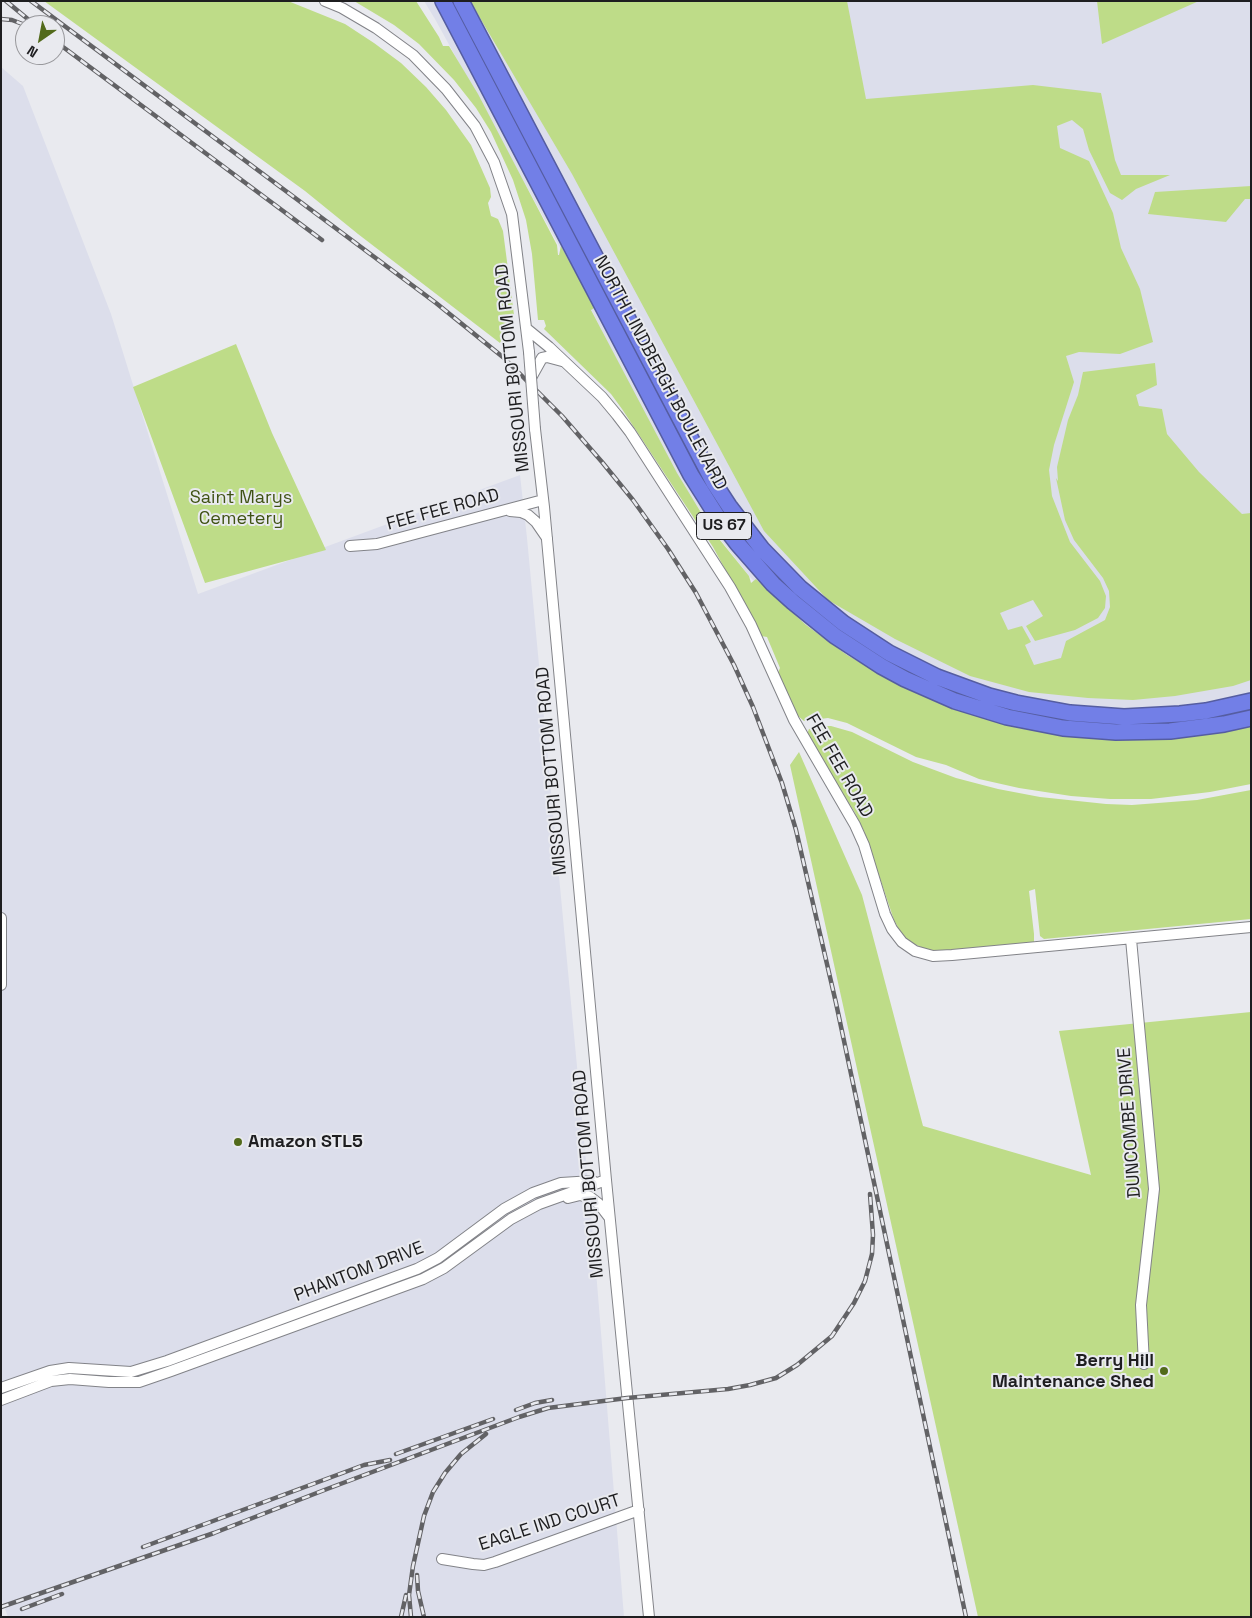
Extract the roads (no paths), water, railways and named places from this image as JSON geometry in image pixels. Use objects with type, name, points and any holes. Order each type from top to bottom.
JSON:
[{"type":"highway","name":"NORTH LINDBERGH BOULEVARD","points":[[444,1],[691,475],[720,521],[737,543],[773,584],[793,602],[835,636],[905,679],[955,701],[1007,717],[1063,728],[1116,732],[1170,731],[1224,724],[1251,718]]},
{"type":"highway","name":"NORTH LINDBERGH BOULEVARD","points":[[461,1],[714,483],[762,549],[807,594],[843,623],[905,661],[955,684],[1016,703],[1070,713],[1124,717],[1206,711],[1251,702]]},
{"type":"street","name":"MISSOURI BOTTOM ROAD","points":[[325,1],[342,8],[376,28],[414,55],[446,89],[475,126],[494,162],[512,214],[532,376],[606,1180],[649,1617]]},
{"type":"street","name":"FEE FEE ROAD","points":[[527,329],[602,397],[630,432],[730,587],[751,625],[794,720],[855,825],[864,845],[885,914],[892,929],[902,942],[915,950],[933,956],[942,956],[1251,927]]},
{"type":"street","points":[[532,376],[542,358],[547,356],[568,365]]},
{"type":"street","name":"FEE FEE ROAD","points":[[350,546],[377,544],[543,500]]},
{"type":"street","points":[[507,510],[528,515],[536,522],[547,538]]},
{"type":"street","points":[[1,918],[1,985]]},
{"type":"street","name":"DUNCOMBE DRIVE","points":[[1131,939],[1154,1189],[1141,1305],[1144,1364]]},
{"type":"street","name":"PHANTOM DRIVE","points":[[1,1400],[52,1381],[70,1379],[139,1382],[171,1372],[423,1279],[444,1268],[511,1219],[545,1202],[606,1180]]},
{"type":"street","name":"PHANTOM DRIVE","points":[[1,1388],[50,1371],[69,1368],[131,1372],[166,1361],[417,1269],[438,1258],[504,1209],[534,1193],[560,1183],[606,1180]]},
{"type":"street","points":[[545,1202],[580,1195],[590,1197],[599,1204],[610,1218]]},
{"type":"street","name":"EAGLE IND COURT","points":[[442,1559],[484,1565],[639,1510]]},
{"type":"railway","points":[[6,1],[23,15]]},
{"type":"railway","points":[[31,1],[436,303],[504,358],[562,416],[602,462],[633,500],[696,593],[734,665],[753,707],[782,783],[796,830],[836,1003],[966,1617]]},
{"type":"railway","points":[[1,19],[15,21]]},
{"type":"railway","points":[[65,48],[322,240]]},
{"type":"railway","points":[[1,1607],[214,1533],[519,1417],[548,1408],[627,1398],[728,1389],[776,1378],[797,1365],[832,1336],[854,1303],[865,1281],[872,1254],[873,1235],[870,1194]]},
{"type":"railway","points":[[516,1410],[535,1403],[552,1400]]},
{"type":"railway","points":[[396,1454],[493,1419]]},
{"type":"railway","points":[[411,1617],[409,1595],[413,1566],[424,1516],[433,1492],[445,1473],[461,1454],[486,1434]]},
{"type":"railway","points":[[143,1547],[364,1465],[390,1460]]},
{"type":"railway","points":[[417,1575],[418,1591],[424,1617]]},
{"type":"railway","points":[[22,1609],[62,1594]]},
{"type":"railway","points":[[401,1617],[406,1595]]},
{"type":"place","name":"Amazon STL5","points":[[238,1142]]},
{"type":"place","name":"Berry Hill Maintenance Shed","points":[[1164,1371]]},
{"type":"park label","name":"Saint Marys Cemetery","points":[[241,508]]}]
